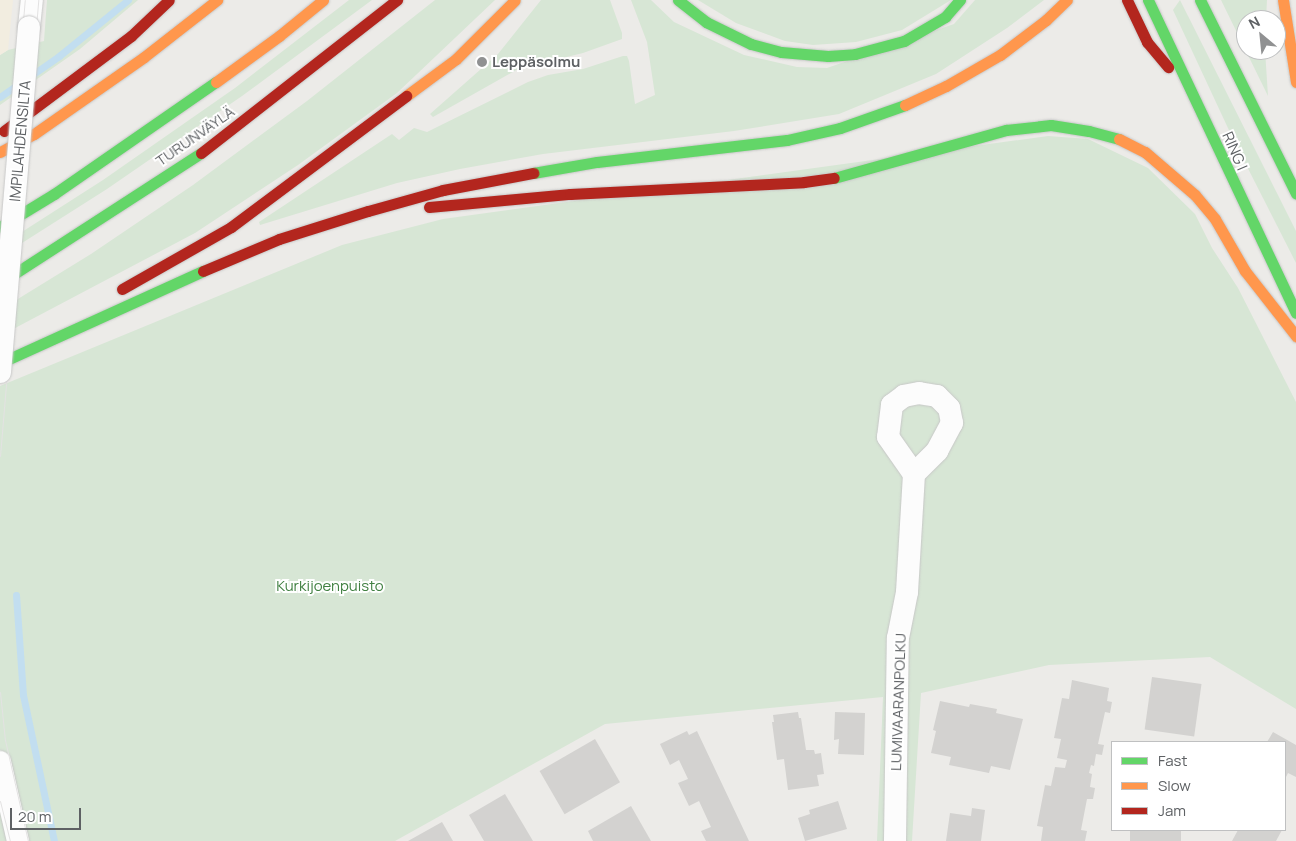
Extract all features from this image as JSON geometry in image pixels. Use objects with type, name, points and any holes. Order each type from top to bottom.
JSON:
[{"type":"highway","points":[[0,134],[131,36],[169,0]]},
{"type":"highway","points":[[0,152],[41,129],[144,56],[217,0]]},
{"type":"highway","points":[[0,227],[54,194],[172,113],[280,36],[323,0]]},
{"type":"highway","name":"TURUNVÄYLÄ","points":[[0,283],[199,154],[398,0]]},
{"type":"highway","points":[[108,297],[231,227],[456,59],[515,0]]},
{"type":"highway","points":[[678,0],[706,22],[751,44],[781,52],[828,56],[855,54],[904,41],[945,16],[960,0]]},
{"type":"highway","points":[[0,363],[159,290],[279,239],[442,190],[597,162],[788,140],[840,128],[896,109],[946,86],[1000,55],[1046,20],[1067,0]]},
{"type":"highway","points":[[1127,0],[1147,42],[1197,103]]},
{"type":"highway","name":"RING I","points":[[1148,0],[1245,209],[1296,312]]},
{"type":"highway","points":[[1200,0],[1296,193]]},
{"type":"highway","points":[[1283,0],[1296,82]]},
{"type":"highway","points":[[368,211],[484,204],[570,194],[804,182],[846,176],[1006,130],[1051,125],[1089,131],[1119,139],[1145,152],[1171,173],[1215,219],[1245,271],[1296,336]]},
{"type":"highway","points":[[29,350],[84,311]]},
{"type":"street","name":"IMPILAHDENSILTA","points":[[0,372],[32,0]]},
{"type":"street","name":"LUMIVAARANPOLKU","points":[[895,841],[898,638],[907,592],[914,474]]},
{"type":"street","points":[[0,762],[18,841]]},
{"type":"green space","points":[[47,0],[138,0],[80,49],[0,105],[0,55],[8,50],[44,41]]},
{"type":"green space","points":[[349,0],[372,0],[242,96],[107,189],[0,257],[0,246],[103,180],[235,88]]},
{"type":"green space","points":[[435,0],[495,0],[397,93],[298,165],[195,233],[0,336],[0,310],[91,254],[193,185],[307,101]]},
{"type":"green space","points":[[541,0],[610,0],[622,33],[622,39],[583,53],[518,69],[433,117],[430,114],[498,54]]},
{"type":"green space","points":[[631,0],[651,0],[674,22],[744,55],[797,67],[827,68],[954,24],[975,0],[1044,0],[1007,28],[936,74],[839,114],[734,131],[543,154],[460,169],[397,183],[260,225],[259,222],[392,134],[399,140],[414,128],[427,132],[528,82],[548,75],[583,69],[627,56],[635,104],[655,95],[647,42]]},
{"type":"green space","points":[[698,0],[951,0],[902,30],[856,42],[813,45],[785,41],[736,23]]},
{"type":"green space","points":[[1180,0],[1296,231],[1296,263],[1234,141],[1173,10]]},
{"type":"green space","points":[[1221,0],[1267,0],[1266,10],[1236,10],[1236,31]]},
{"type":"green space","points":[[1250,60],[1266,60],[1268,96]]},
{"type":"green space","name":"Kurkijoenpuisto","points":[[1048,136],[1088,139],[1148,168],[1195,214],[1212,248],[1238,288],[1296,402],[1296,709],[1210,657],[1049,665],[921,693],[912,841],[877,841],[883,697],[605,724],[395,841],[0,841],[0,386],[342,245],[443,219]]},
{"type":"sand","points":[[0,0],[13,0],[8,50],[0,55]]},
{"type":"building","points":[[1152,677],[1202,684],[1194,736],[1145,729]]},
{"type":"building","points":[[1072,680],[1109,688],[1107,701],[1112,702],[1110,713],[1105,712],[1098,744],[1104,745],[1102,755],[1096,754],[1094,766],[1091,765],[1089,773],[1092,774],[1090,787],[1095,788],[1093,799],[1087,799],[1081,830],[1087,831],[1085,841],[1041,841],[1043,827],[1037,826],[1045,785],[1051,786],[1055,767],[1065,768],[1067,760],[1057,758],[1061,739],[1054,738],[1062,698],[1069,699]]},
{"type":"building","points":[[940,701],[969,707],[970,704],[997,709],[996,713],[1023,719],[1010,770],[991,766],[989,773],[949,765],[951,757],[931,753],[936,731],[933,730]]},
{"type":"building","points":[[798,712],[799,718],[801,718],[806,750],[814,750],[815,754],[821,753],[824,774],[817,775],[819,786],[788,790],[784,759],[777,760],[772,722],[774,722],[773,715]]},
{"type":"building","points":[[835,712],[865,713],[864,755],[838,754],[839,739],[834,740]]},
{"type":"building","points":[[687,731],[689,735],[697,731],[749,841],[706,841],[701,831],[711,827],[699,801],[689,806],[678,783],[688,779],[679,760],[670,765],[660,744]]},
{"type":"building","points":[[1273,732],[1296,745],[1296,777],[1288,773],[1286,777],[1286,741],[1268,741]]},
{"type":"building","points":[[595,739],[620,782],[565,814],[540,771]]},
{"type":"building","points":[[505,794],[533,841],[484,841],[469,815]]},
{"type":"building","points":[[838,801],[847,829],[805,841],[798,818],[810,814],[809,810]]},
{"type":"building","points":[[631,806],[651,841],[593,841],[588,831]]},
{"type":"building","points":[[972,808],[985,810],[981,841],[946,841],[950,813],[971,816]]},
{"type":"building","points":[[442,822],[453,841],[408,841]]},
{"type":"building","points":[[1130,831],[1181,831],[1181,841],[1130,841]]},
{"type":"building","points":[[1237,831],[1281,831],[1276,841],[1232,841]]},
{"type":"waterway","points":[[29,77],[59,56],[128,0]]},
{"type":"waterway","points":[[0,97],[20,83]]},
{"type":"waterway","points":[[16,595],[23,695],[54,841]]},
{"type":"tram line","points":[[0,295],[25,0]]},
{"type":"tram line","points":[[0,456],[38,0]]},
{"type":"tram line","points":[[0,692],[5,740],[28,841]]},
{"type":"tram line","points":[[0,801],[10,841]]},
{"type":"traffic: fast","points":[[678,0],[706,22],[751,44],[781,52],[828,56],[855,54],[904,41],[945,17],[960,0]]},
{"type":"traffic: fast","points":[[1148,0],[1296,313]]},
{"type":"traffic: fast","points":[[1200,0],[1296,193]]},
{"type":"traffic: fast","points":[[0,227],[54,194],[216,82]]},
{"type":"traffic: fast","points":[[533,173],[597,162],[787,140],[840,128],[905,105]]},
{"type":"traffic: fast","points":[[834,178],[1006,130],[1051,125],[1089,131],[1119,139]]},
{"type":"traffic: fast","points":[[0,283],[201,153]]},
{"type":"traffic: fast","points":[[0,363],[203,271]]},
{"type":"traffic: slow","points":[[0,152],[34,134],[144,57],[217,0]]},
{"type":"traffic: slow","points":[[216,82],[279,36],[323,0]]},
{"type":"traffic: slow","points":[[406,96],[456,59],[515,0]]},
{"type":"traffic: slow","points":[[905,105],[946,86],[1000,55],[1046,20],[1067,0]]},
{"type":"traffic: slow","points":[[1283,0],[1296,82]]},
{"type":"traffic: slow","points":[[1119,139],[1145,152],[1195,195],[1215,219],[1245,271],[1296,336]]},
{"type":"traffic: jam","points":[[4,131],[131,36],[169,0]]},
{"type":"traffic: jam","points":[[201,153],[397,0]]},
{"type":"traffic: jam","points":[[1127,0],[1147,42],[1168,67]]},
{"type":"traffic: jam","points":[[122,289],[231,227],[406,96]]},
{"type":"traffic: jam","points":[[203,271],[279,239],[368,211],[443,190],[533,173]]},
{"type":"traffic: jam","points":[[429,207],[570,194],[804,182],[834,178]]},
{"type":"place","name":"Leppäsolmu","points":[[482,62]]}]
